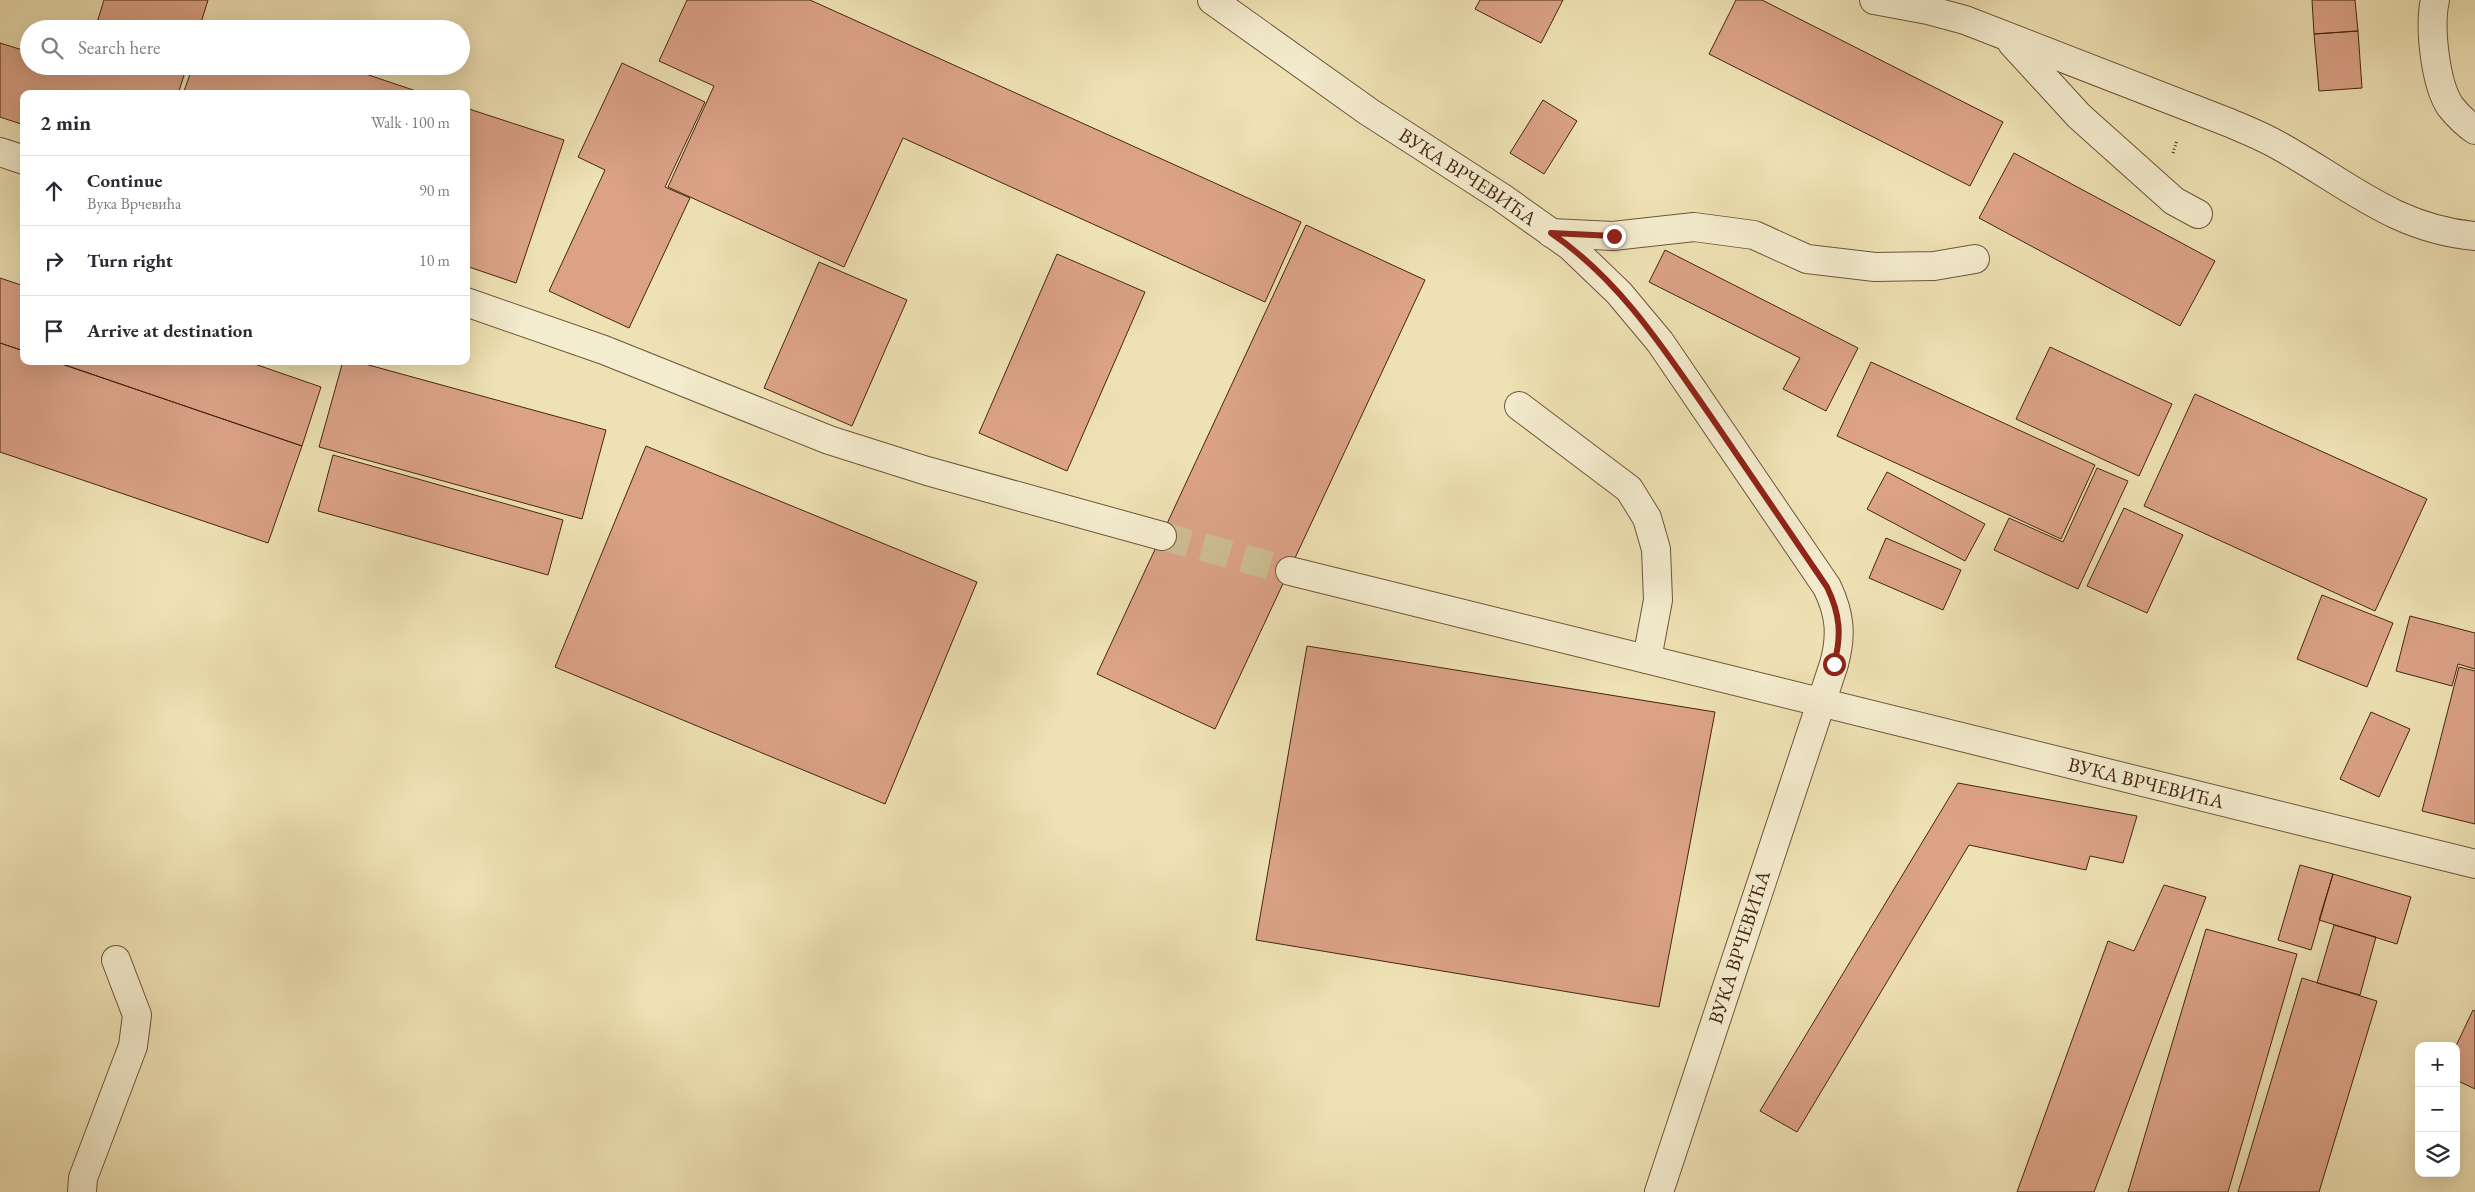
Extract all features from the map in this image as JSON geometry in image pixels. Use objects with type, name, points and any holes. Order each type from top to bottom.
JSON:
[{"type":"street","name":"ВУКА ВРЧЕВИЋА","points":[[1212,0],[1369,112],[1501,197],[1570,246],[1619,293],[1660,342],[1827,587],[1836,606],[1840,624],[1839,646],[1659,1192]]},
{"type":"street","points":[[1874,0],[1928,10],[2004,35],[2191,108],[2272,142],[2378,207],[2438,230],[2475,236]]},
{"type":"street","points":[[2435,0],[2433,40],[2442,85],[2449,104],[2463,121],[2475,130]]},
{"type":"street","points":[[2004,35],[2079,116],[2174,201],[2198,214]]},
{"type":"street","points":[[0,152],[20,159]]},
{"type":"street","points":[[1551,233],[1614,236],[1694,227],[1754,235],[1807,259],[1875,267],[1934,266],[1975,258]]},
{"type":"street","points":[[470,303],[604,350],[829,440],[928,471],[1162,536]]},
{"type":"street","points":[[1519,406],[1629,488],[1647,518],[1656,549],[1658,600],[1648,660]]},
{"type":"street","points":[[1290,570],[1819,702]]},
{"type":"street","name":"ВУКА ВРЧЕВИЋА","points":[[1819,702],[2475,864]]},
{"type":"street","points":[[82,1192],[83,1178],[134,1046],[137,1015],[116,960]]},
{"type":"path","points":[[2164,192],[2175,144],[2191,108]]},
{"type":"building","points":[[104,0],[208,0],[202,20],[98,20]]},
{"type":"building","points":[[687,0],[810,0],[1301,222],[1265,302],[903,138],[844,267],[668,187],[714,86],[659,61]]},
{"type":"building","points":[[1480,0],[1563,0],[1541,43],[1475,9]]},
{"type":"building","points":[[1736,0],[1762,0],[2003,122],[1970,186],[1709,54]]},
{"type":"building","points":[[2312,0],[2355,0],[2358,31],[2314,34]]},
{"type":"building","points":[[2358,31],[2362,88],[2319,91],[2314,34]]},
{"type":"building","points":[[0,43],[20,49],[20,75],[184,75],[179,90],[20,90],[20,124],[0,117]]},
{"type":"building","points":[[622,63],[705,102],[665,187],[690,198],[629,328],[549,291],[605,170],[578,157]]},
{"type":"building","points":[[190,75],[369,75],[413,90],[184,90]]},
{"type":"building","points":[[1543,100],[1577,121],[1544,174],[1510,153]]},
{"type":"building","points":[[470,109],[564,140],[516,283],[470,267]]},
{"type":"building","points":[[2014,153],[2215,261],[2180,326],[1979,218]]},
{"type":"building","points":[[1306,225],[1425,280],[1215,729],[1097,674]]},
{"type":"building","points":[[1665,250],[1858,348],[1826,411],[1783,389],[1800,358],[1649,282]]},
{"type":"building","points":[[1057,254],[1145,292],[1067,471],[979,433]]},
{"type":"building","points":[[819,262],[907,300],[852,426],[764,388]]},
{"type":"building","points":[[0,278],[20,285],[20,350],[0,343]]},
{"type":"building","points":[[0,343],[20,350],[20,365],[65,365],[302,446],[268,543],[0,452]]},
{"type":"building","points":[[2050,347],[2172,404],[2139,476],[2016,419]]},
{"type":"building","points":[[1871,362],[2095,465],[2061,539],[1837,436]]},
{"type":"building","points":[[65,365],[258,365],[321,387],[302,446]]},
{"type":"building","points":[[342,365],[369,365],[606,430],[582,519],[319,447]]},
{"type":"building","points":[[2195,394],[2427,499],[2375,611],[2144,506]]},
{"type":"building","points":[[646,446],[977,582],[885,804],[555,667]]},
{"type":"building","points":[[333,455],[563,520],[548,575],[318,511]]},
{"type":"building","points":[[2097,468],[2128,481],[2078,589],[1994,550],[2009,518],[2063,542]]},
{"type":"building","points":[[1887,472],[1985,524],[1965,561],[1867,509]]},
{"type":"building","points":[[2124,508],[2183,535],[2147,613],[2087,586]]},
{"type":"building","points":[[1886,538],[1961,570],[1943,610],[1869,578]]},
{"type":"building","points":[[2322,595],[2393,623],[2367,687],[2297,659]]},
{"type":"building","points":[[2410,616],[2475,633],[2475,669],[2458,664],[2452,686],[2396,671]]},
{"type":"building","points":[[1307,646],[1715,712],[1659,1007],[1256,940]]},
{"type":"building","points":[[2459,667],[2475,671],[2475,824],[2422,811]]},
{"type":"building","points":[[2371,712],[2410,729],[2379,797],[2340,779]]},
{"type":"building","points":[[1958,783],[2137,816],[2123,863],[2090,856],[2086,870],[1969,845],[1797,1132],[1760,1111]]},
{"type":"building","points":[[2300,865],[2333,874],[2311,950],[2278,940]]},
{"type":"building","points":[[2333,874],[2411,897],[2397,944],[2319,920]]},
{"type":"building","points":[[2164,885],[2206,897],[2094,1192],[2017,1192],[2108,941],[2134,951]]},
{"type":"building","points":[[2334,925],[2376,937],[2360,995],[2317,983]]},
{"type":"building","points":[[2206,929],[2297,954],[2228,1192],[2128,1192]]},
{"type":"building","points":[[2302,978],[2377,1001],[2319,1192],[2238,1192]]},
{"type":"building","points":[[2473,1010],[2475,1011],[2475,1089],[2460,1082],[2460,1042],[2458,1042]]},
{"type":"tunnel","points":[[1162,536],[1290,571]]},
{"type":"route","points":[[1614,236],[1551,233],[1570,246],[1619,293],[1660,342],[1827,587],[1836,606],[1840,624],[1839,646],[1834,664]]}]
